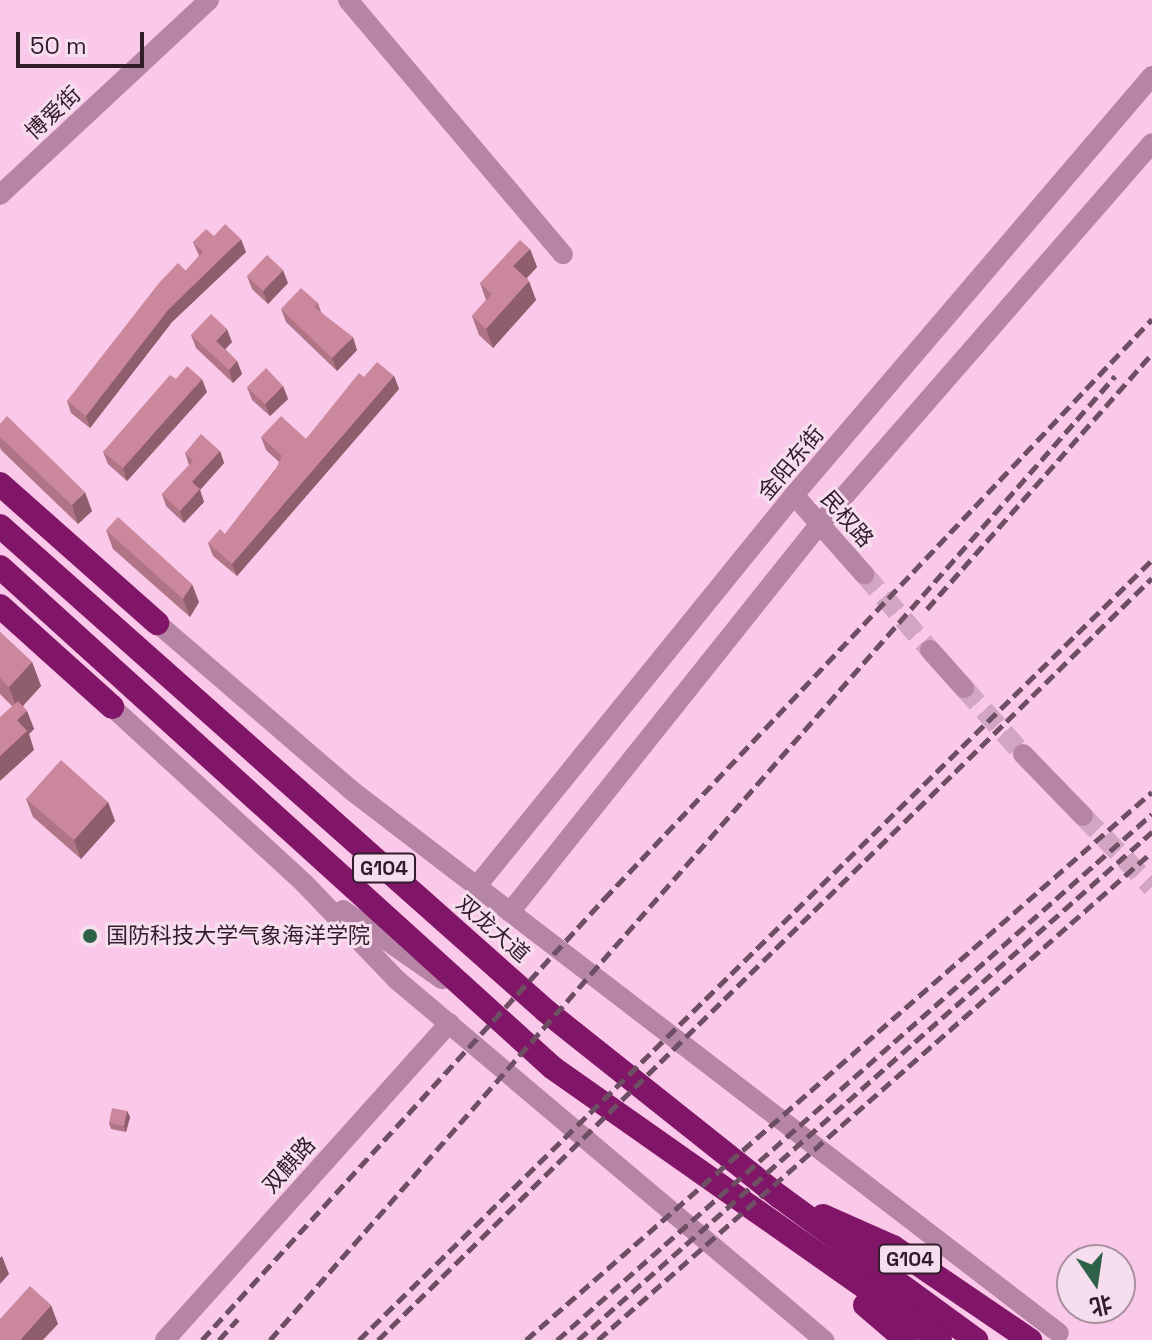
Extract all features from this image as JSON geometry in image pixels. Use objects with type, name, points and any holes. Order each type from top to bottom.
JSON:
[{"type":"highway","points":[[0,484],[157,623]]},
{"type":"highway","name":"双龙大道","points":[[0,526],[546,1011],[780,1197],[976,1340]]},
{"type":"highway","name":"G104","points":[[0,567],[553,1068],[768,1223],[906,1340]]},
{"type":"highway","points":[[0,606],[112,707]]},
{"type":"highway","name":"G104","points":[[780,1197],[893,1247],[1030,1340]]},
{"type":"highway","points":[[768,1223],[940,1340]]},
{"type":"street","name":"博爱街","points":[[0,195],[209,0]]},
{"type":"street","points":[[348,0],[563,254]]},
{"type":"street","name":"金阳东街","points":[[476,887],[794,495],[1152,76]]},
{"type":"street","points":[[510,912],[820,524],[1152,143]]},
{"type":"street","name":"民权路","points":[[794,495],[864,574]]},
{"type":"street","points":[[157,623],[339,780],[1059,1333]]},
{"type":"street","points":[[930,650],[964,688]]},
{"type":"street","points":[[112,707],[304,883],[397,980],[824,1340]]},
{"type":"street","points":[[1023,754],[1083,816]]},
{"type":"street","points":[[304,883],[496,1016]]},
{"type":"street","name":"双麒路","points":[[165,1340],[449,1023]]},
{"type":"building","points":[[225,224],[241,239],[168,310],[86,416],[67,401],[159,283],[178,263],[186,271],[203,252],[193,242],[206,229],[214,236]]},
{"type":"building","points":[[520,240],[530,249],[513,266],[529,281],[486,329],[472,316],[492,294],[480,283]]},
{"type":"building","points":[[267,255],[283,270],[263,291],[247,276]]},
{"type":"building","points":[[301,288],[318,303],[314,307],[353,337],[332,358],[281,309]]},
{"type":"building","points":[[211,314],[227,329],[216,341],[237,361],[229,370],[191,335]]},
{"type":"building","points":[[377,362],[394,376],[232,564],[208,543],[220,529],[225,534],[277,467],[282,456],[261,437],[281,416],[306,439],[359,373],[364,377]]},
{"type":"building","points":[[187,366],[202,379],[123,468],[103,452],[170,375],[176,379]]},
{"type":"building","points":[[266,368],[283,386],[265,404],[247,387]]},
{"type":"building","points":[[7,416],[85,492],[72,505],[0,437],[0,424]]},
{"type":"building","points":[[201,434],[220,451],[192,482],[200,489],[180,511],[162,494],[193,461],[185,453]]},
{"type":"building","points":[[118,517],[192,584],[183,599],[106,530]]},
{"type":"building","points":[[0,632],[32,662],[9,687],[0,678]]},
{"type":"building","points":[[18,701],[27,711],[17,720],[27,731],[0,756],[0,717]]},
{"type":"building","points":[[61,760],[108,802],[74,840],[26,799]]},
{"type":"building","points":[[112,1108],[127,1111],[124,1126],[109,1123]]},
{"type":"building","points":[[30,1286],[51,1305],[20,1340],[0,1340],[0,1319]]},
{"type":"tunnel","points":[[864,574],[930,650]]},
{"type":"tunnel","points":[[964,688],[1023,754]]},
{"type":"tunnel","points":[[1083,816],[1152,887]]},
{"type":"railway","points":[[202,1340],[604,899],[1152,319]]},
{"type":"railway","points":[[927,609],[1152,354]]},
{"type":"railway","points":[[270,1340],[1115,376]]},
{"type":"railway","points":[[359,1340],[1152,560]]},
{"type":"railway","points":[[378,1340],[1152,578]]},
{"type":"railway","points":[[526,1340],[1152,792]]},
{"type":"railway","points":[[557,1340],[1152,814]]},
{"type":"railway","points":[[578,1340],[1152,832]]},
{"type":"railway","points":[[598,1340],[1152,852]]},
{"type":"railway","points":[[219,1340],[238,1319]]},
{"type":"place","name":"国防科技大学气象海洋学院","points":[[90,936]]}]
